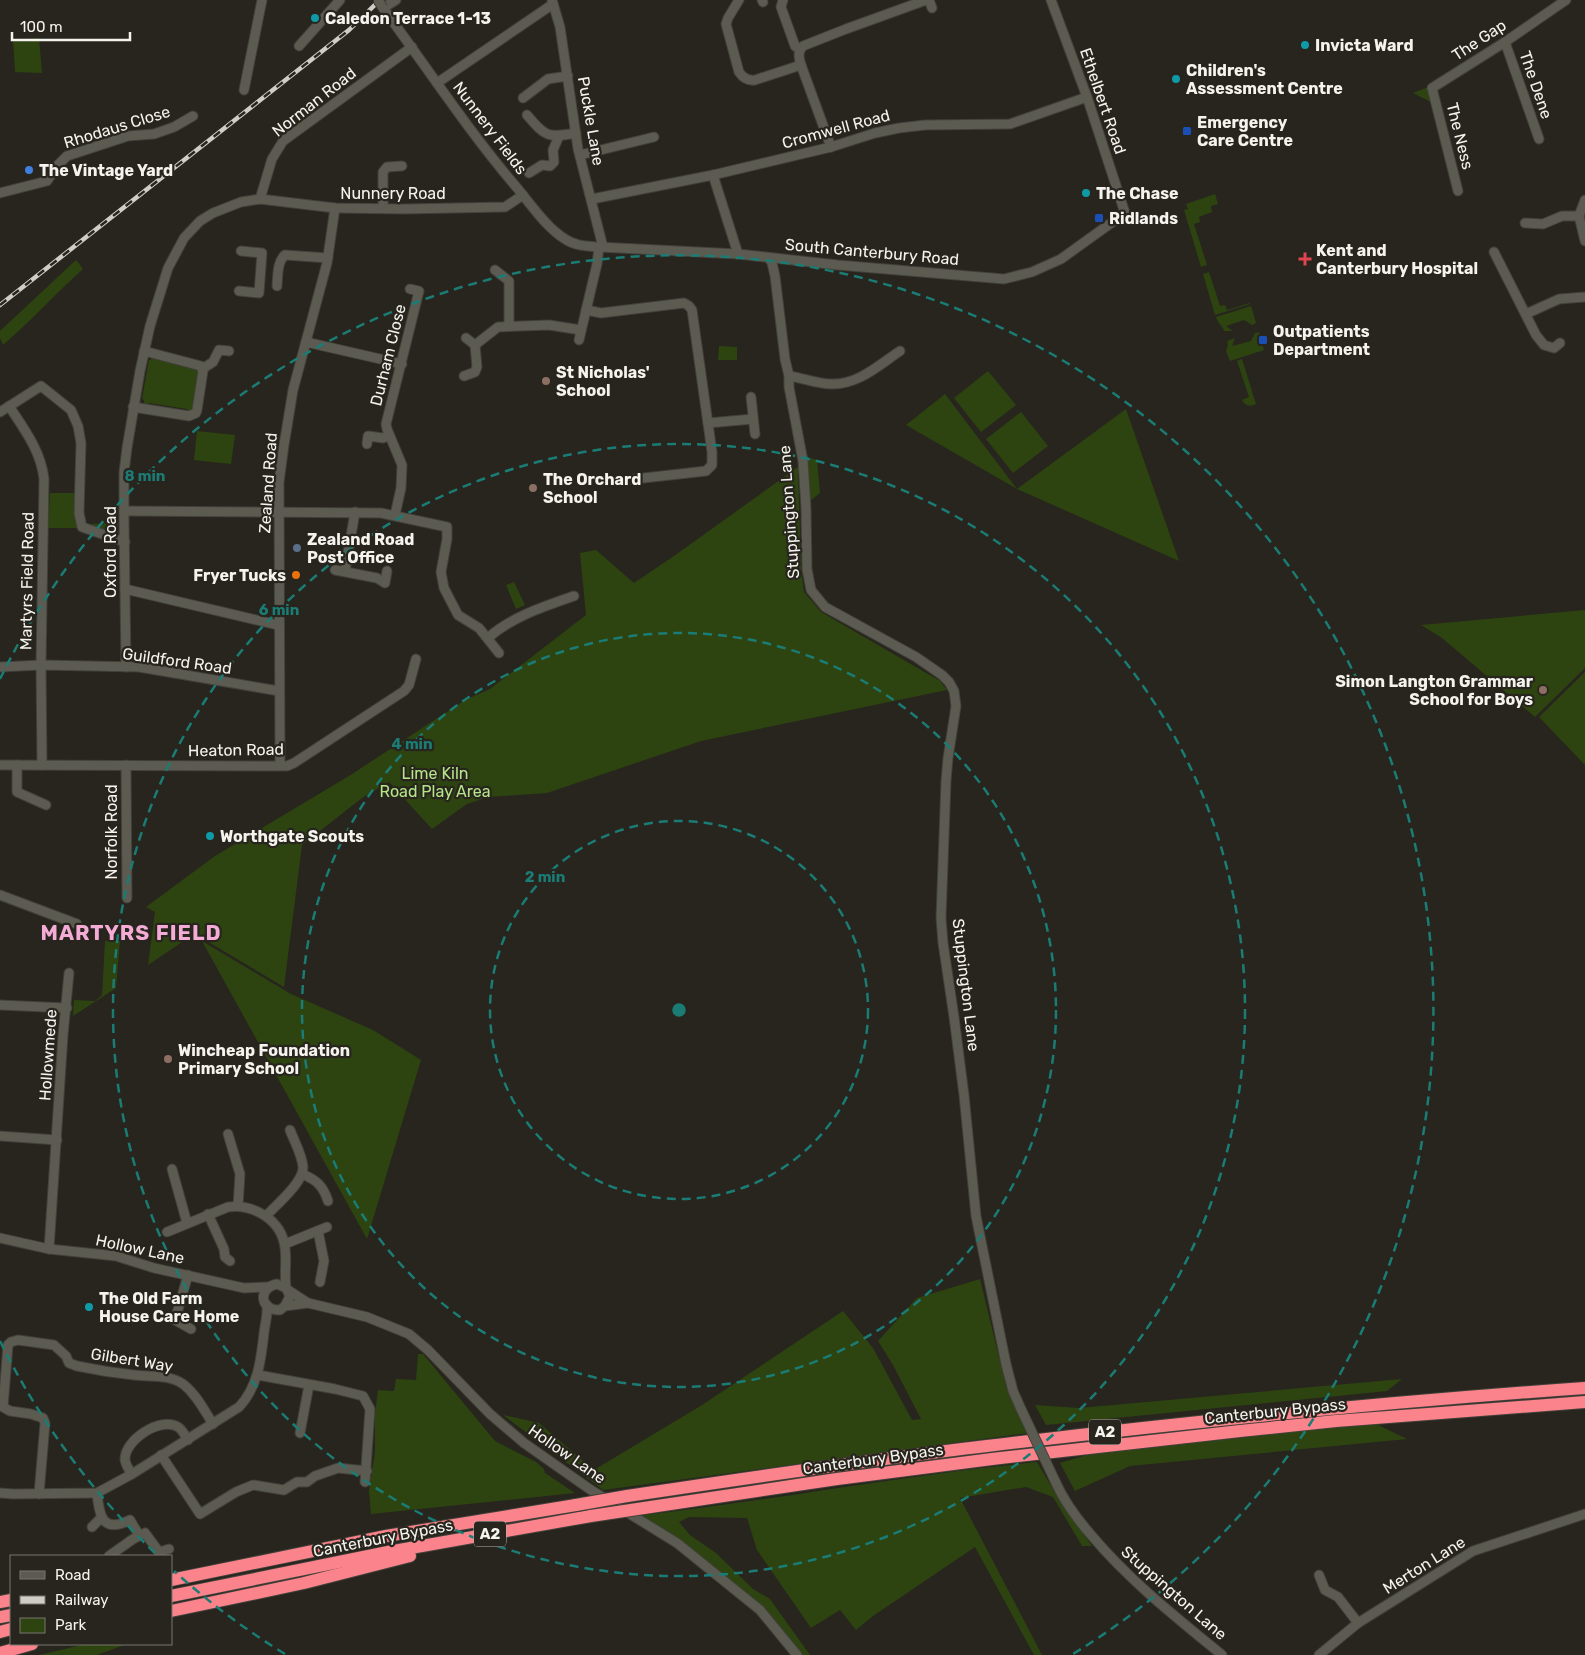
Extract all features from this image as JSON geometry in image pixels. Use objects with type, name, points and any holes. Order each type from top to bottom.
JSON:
[{"type":"highway","name":"Canterbury Bypass","points":[[172,1580],[386,1536],[627,1496],[826,1467],[996,1444],[1254,1416],[1585,1388]]},
{"type":"highway","name":"Canterbury Bypass","points":[[172,1596],[360,1564],[490,1534],[591,1516],[837,1479],[992,1459],[1336,1421],[1585,1402]]},
{"type":"highway","name":"A2","points":[[172,1575],[259,1561]]},
{"type":"highway","name":"A2","points":[[172,1611],[279,1589],[360,1564]]},
{"type":"highway","points":[[0,1653],[28,1645]]},
{"type":"street","points":[[244,90],[262,0]]},
{"type":"street","points":[[299,46],[340,0]]},
{"type":"street","points":[[380,4],[396,0]]},
{"type":"street","points":[[739,0],[726,24],[739,72],[742,76],[751,81],[801,65]]},
{"type":"street","points":[[783,0],[781,7],[794,46],[800,49]]},
{"type":"street","name":"Ethelbert Road","points":[[1051,0],[1088,97],[1125,213]]},
{"type":"street","name":"The Gap","points":[[1432,88],[1505,42],[1566,0]]},
{"type":"street","points":[[437,83],[553,2]]},
{"type":"street","name":"Puckle Lane","points":[[553,2],[560,28],[580,154],[592,199],[601,247]]},
{"type":"street","points":[[831,147],[801,65],[798,53],[800,49],[846,28],[929,3]]},
{"type":"street","name":"Nunnery Fields","points":[[380,4],[473,135],[540,215],[566,240],[581,246],[601,247]]},
{"type":"street","name":"The Dene","points":[[1505,42],[1539,138]]},
{"type":"street","name":"Norman Road","points":[[260,198],[272,160],[283,141],[412,47]]},
{"type":"street","points":[[524,98],[548,80],[568,76]]},
{"type":"street","name":"The Ness","points":[[1432,88],[1458,191]]},
{"type":"street","name":"Cromwell Road","points":[[592,199],[713,176],[899,128],[925,125],[1010,124],[1088,97]]},
{"type":"street","points":[[527,115],[542,132],[554,136],[576,133]]},
{"type":"street","name":"Rhodaus Close","points":[[0,193],[47,182],[56,167],[67,156],[128,136],[154,134],[174,127],[193,116]]},
{"type":"street","points":[[528,173],[542,165],[550,166],[554,162],[553,150],[559,136]]},
{"type":"street","points":[[580,154],[654,137]]},
{"type":"street","points":[[382,208],[383,172],[386,167],[397,163]]},
{"type":"street","points":[[713,176],[738,254]]},
{"type":"street","name":"Nunnery Road","points":[[260,198],[335,208],[382,208],[505,206],[523,194]]},
{"type":"street","name":"Oxford Road","points":[[126,667],[124,472],[133,407],[144,351],[168,268],[184,238],[200,221],[213,213],[241,202],[260,198]]},
{"type":"street","points":[[1585,200],[1579,216],[1585,241]]},
{"type":"street","name":"Zealand Road","points":[[280,766],[278,625],[279,482],[288,416],[328,258],[335,208]]},
{"type":"street","name":"South Canterbury Road","points":[[601,247],[738,254],[838,265],[1004,279],[1032,272],[1061,260],[1125,213]]},
{"type":"street","points":[[1525,223],[1543,224],[1562,216],[1579,216]]},
{"type":"street","points":[[579,340],[601,247]]},
{"type":"street","points":[[238,292],[259,293],[262,253],[241,251]]},
{"type":"street","points":[[1494,252],[1536,335],[1544,345],[1554,348],[1560,343]]},
{"type":"street","points":[[277,286],[281,259],[285,254],[328,258]]},
{"type":"street","name":"Stuppington Lane","points":[[769,258],[775,276],[789,387],[804,467],[807,569],[811,590],[824,607],[916,657],[942,675],[954,691],[956,706],[946,781],[941,918],[943,943],[964,1096],[976,1216],[1013,1391],[1056,1483],[1075,1515],[1105,1551],[1139,1586],[1222,1655]]},
{"type":"street","points":[[495,270],[508,281],[509,326]]},
{"type":"street","points":[[260,274],[278,275]]},
{"type":"street","name":"Durham Close","points":[[395,516],[401,488],[402,465],[386,424],[419,291],[410,289]]},
{"type":"street","points":[[1526,314],[1559,299],[1585,297]]},
{"type":"street","points":[[586,310],[601,313],[679,304],[689,306],[692,310],[708,423],[712,459],[710,468],[706,471],[626,480]]},
{"type":"street","points":[[476,345],[498,327],[549,325],[581,330]]},
{"type":"street","points":[[466,338],[476,345]]},
{"type":"street","points":[[306,342],[402,364]]},
{"type":"street","points":[[464,376],[475,372],[477,367],[476,345]]},
{"type":"street","points":[[202,369],[213,362],[219,350],[229,351]]},
{"type":"street","points":[[133,407],[192,415],[197,410],[204,371],[197,365],[144,351]]},
{"type":"street","points":[[789,376],[830,384],[841,384],[859,378],[896,357]]},
{"type":"street","points":[[0,412],[41,386],[71,410],[78,426],[81,443],[79,513],[82,527],[124,542]]},
{"type":"street","points":[[751,397],[755,434]]},
{"type":"street","name":"Martyrs Field Road","points":[[9,406],[35,446],[43,470],[42,765]]},
{"type":"street","points":[[708,423],[753,419]]},
{"type":"street","points":[[367,444],[368,436],[383,438],[389,435]]},
{"type":"street","points":[[124,511],[381,513],[447,527],[447,539],[441,572],[442,582],[458,615],[479,628],[499,652]]},
{"type":"street","points":[[345,572],[355,512]]},
{"type":"street","points":[[335,570],[377,578],[384,583],[387,571]]},
{"type":"street","points":[[124,588],[278,625]]},
{"type":"street","points":[[488,638],[498,628],[548,600],[574,596]]},
{"type":"street","name":"Heaton Road","points":[[0,765],[287,766],[294,764],[404,691],[409,685],[416,658]]},
{"type":"street","name":"Guildford Road","points":[[0,667],[41,665],[140,667],[279,691]]},
{"type":"street","points":[[17,765],[17,792],[46,805]]},
{"type":"street","name":"Norfolk Road","points":[[126,765],[127,898]]},
{"type":"street","points":[[0,895],[78,924]]},
{"type":"street","name":"Hollowmede","points":[[49,1249],[69,972]]},
{"type":"street","points":[[0,1005],[67,1008]]},
{"type":"street","points":[[266,1216],[299,1182],[302,1174],[301,1158],[290,1130]]},
{"type":"street","points":[[228,1134],[240,1174],[238,1206]]},
{"type":"street","points":[[2,1136],[57,1140]]},
{"type":"street","points":[[172,1169],[188,1223]]},
{"type":"street","points":[[302,1174],[321,1184],[328,1201]]},
{"type":"street","points":[[167,1232],[228,1207],[238,1206],[256,1210],[266,1216],[278,1230],[284,1244],[284,1275],[290,1299],[272,1322],[264,1340]]},
{"type":"street","points":[[208,1214],[224,1249],[225,1257],[230,1261]]},
{"type":"street","points":[[284,1244],[323,1229],[324,1261],[320,1282]]},
{"type":"street","name":"Hollow Lane","points":[[0,1238],[49,1249],[116,1256],[154,1268],[244,1288],[277,1284],[308,1303],[367,1317],[409,1334],[428,1350],[490,1414],[524,1444],[591,1490],[677,1543],[760,1610],[797,1655]]},
{"type":"street","points":[[0,1493],[97,1493],[132,1474],[239,1407],[250,1393],[258,1375],[268,1314],[264,1294],[278,1277],[285,1256]]},
{"type":"street","points":[[188,1275],[175,1320],[191,1329]]},
{"type":"street","name":"Hollow Lane","points":[[244,1288],[273,1309],[308,1303]]},
{"type":"street","name":"Gilbert Way","points":[[39,1494],[45,1423],[43,1418],[10,1411],[5,1409],[3,1405],[8,1345],[11,1342],[18,1340],[54,1345],[66,1356],[69,1363],[77,1366],[135,1375],[162,1376],[181,1383],[191,1391],[213,1424]]},
{"type":"street","points":[[258,1375],[363,1396],[370,1409],[366,1482]]},
{"type":"street","points":[[300,1433],[310,1385]]},
{"type":"street","points":[[132,1474],[125,1460],[127,1450],[146,1430],[163,1425],[174,1425],[180,1428],[188,1440]]},
{"type":"street","points":[[162,1455],[200,1514],[236,1492],[253,1485],[284,1490],[296,1482],[307,1482],[316,1476],[338,1468],[367,1470]]},
{"type":"street","points":[[97,1493],[102,1518],[113,1524],[130,1520],[139,1535]]},
{"type":"street","name":"Merton Lane","points":[[1319,1655],[1358,1623],[1472,1552],[1585,1514]]},
{"type":"street","points":[[92,1527],[102,1518]]},
{"type":"street","points":[[110,1555],[145,1532],[159,1552],[169,1548]]},
{"type":"street","points":[[1319,1575],[1322,1593],[1338,1597],[1358,1623]]},
{"type":"green space","points":[[39,38],[42,73],[15,72],[13,40]]},
{"type":"green space","points":[[1426,88],[1432,88],[1437,105],[1413,93]]},
{"type":"green space","points":[[1215,194],[1218,204],[1211,206],[1212,212],[1199,217],[1200,222],[1194,224],[1207,265],[1201,267],[1184,210],[1188,209],[1186,204]]},
{"type":"green space","points":[[76,260],[83,269],[3,345],[0,331]]},
{"type":"green space","points":[[1209,272],[1220,306],[1225,305],[1227,310],[1250,304],[1215,315],[1203,274]]},
{"type":"green space","points":[[1251,306],[1256,323],[1252,325],[1244,320],[1226,326],[1233,331],[1224,331],[1216,317]]},
{"type":"green space","points":[[1259,332],[1264,350],[1230,361],[1226,351],[1227,341],[1235,338],[1232,346],[1251,341],[1255,333]]},
{"type":"green space","points":[[719,346],[737,347],[737,360],[718,360]]},
{"type":"green space","points":[[152,355],[158,356],[159,360],[196,368],[200,372],[195,409],[188,412],[187,409],[149,403],[147,406],[144,405],[144,400],[142,399],[149,360],[151,360]]},
{"type":"green space","points":[[1242,359],[1256,404],[1246,405],[1242,400],[1249,397],[1237,361]]},
{"type":"green space","points":[[988,371],[1016,405],[981,432],[954,398]]},
{"type":"green space","points":[[945,394],[1017,489],[906,425]]},
{"type":"green space","points":[[1126,409],[1179,561],[1017,489]]},
{"type":"green space","points":[[1021,412],[1048,446],[1013,473],[986,439]]},
{"type":"green space","points":[[197,431],[235,435],[231,464],[194,460]]},
{"type":"green space","points":[[811,458],[817,460],[820,493],[810,501],[806,462]]},
{"type":"green space","name":"Lime Kiln Road Play Area","points":[[798,467],[801,571],[804,592],[821,612],[940,681],[947,690],[701,741],[547,793],[488,797],[467,804],[432,829],[389,782],[362,798],[302,845],[284,987],[195,934],[210,921],[148,965],[155,912],[146,907],[215,856],[349,776],[465,700],[490,689],[586,615],[580,553],[596,550],[634,583]]},
{"type":"green space","points":[[50,493],[76,493],[78,528],[48,528]]},
{"type":"green space","points":[[118,523],[118,532],[115,536],[90,527],[87,524]]},
{"type":"green space","points":[[514,582],[525,605],[516,609],[506,585]]},
{"type":"green space","name":"Simon Langton Grammar School for Boys","points":[[1585,610],[1585,668],[1535,717],[1442,638],[1421,625]]},
{"type":"green space","points":[[1585,672],[1585,765],[1539,717]]},
{"type":"green space","points":[[105,941],[120,941],[116,988],[73,1016],[74,1000],[95,1001],[102,995]]},
{"type":"green space","points":[[202,941],[291,994],[373,1030],[421,1060],[367,1239]]},
{"type":"green space","points":[[980,1279],[1006,1386],[1028,1433],[603,1490],[503,1415],[539,1423],[594,1470],[702,1405],[843,1311],[873,1348],[912,1420],[921,1419],[893,1365],[878,1341],[917,1298]]},
{"type":"green space","points":[[418,1354],[423,1354],[495,1441],[536,1462],[544,1469],[545,1473],[575,1493],[371,1514],[369,1491],[375,1452],[375,1414],[378,1390],[394,1391],[396,1379],[416,1380]]},
{"type":"green space","points":[[1402,1379],[1387,1391],[1046,1425],[1035,1405],[1079,1408]]},
{"type":"green space","points":[[1374,1423],[1407,1439],[1130,1466],[1075,1491],[1060,1463],[1090,1454]]},
{"type":"green space","points":[[1037,1462],[1056,1494],[1092,1546],[1082,1546],[1053,1497],[1026,1487],[960,1498],[1042,1655],[1034,1655],[975,1547],[873,1616],[856,1630],[840,1610],[811,1628],[757,1550],[747,1518],[689,1517],[679,1522],[690,1535],[716,1553],[753,1589],[770,1599],[810,1655],[800,1655],[761,1609],[635,1516],[987,1467]]},
{"type":"green space","points":[[82,1645],[124,1645],[97,1655],[39,1655]]},
{"type":"railway","points":[[0,305],[349,30],[380,0]]},
{"type":"place","name":"Caledon Terrace 1-13","points":[[315,18]]},
{"type":"place","name":"Invicta Ward","points":[[1305,45]]},
{"type":"place","name":"Children's Assessment Centre","points":[[1176,79]]},
{"type":"place","name":"Emergency Care Centre","points":[[1187,131]]},
{"type":"place","name":"The Vintage Yard","points":[[29,170]]},
{"type":"place","name":"The Chase","points":[[1086,193]]},
{"type":"place","name":"Ridlands","points":[[1099,218]]},
{"type":"place","name":"Kent and Canterbury Hospital","points":[[1305,259]]},
{"type":"place","name":"Outpatients Department","points":[[1263,340]]},
{"type":"place","name":"St Nicholas' School","points":[[546,381]]},
{"type":"place","name":"The Orchard School","points":[[533,488]]},
{"type":"place","name":"Zealand Road Post Office","points":[[297,548]]},
{"type":"place","name":"Fryer Tucks","points":[[296,575]]},
{"type":"place","name":"Simon Langton Grammar School for Boys","points":[[1543,690]]},
{"type":"place","name":"Worthgate Scouts","points":[[210,836]]},
{"type":"place","name":"Wincheap Foundation Primary School","points":[[168,1059]]},
{"type":"place","name":"The Old Farm House Care Home","points":[[89,1307]]},
{"type":"district","name":"MARTYRS FIELD","points":[[131,932]]}]
